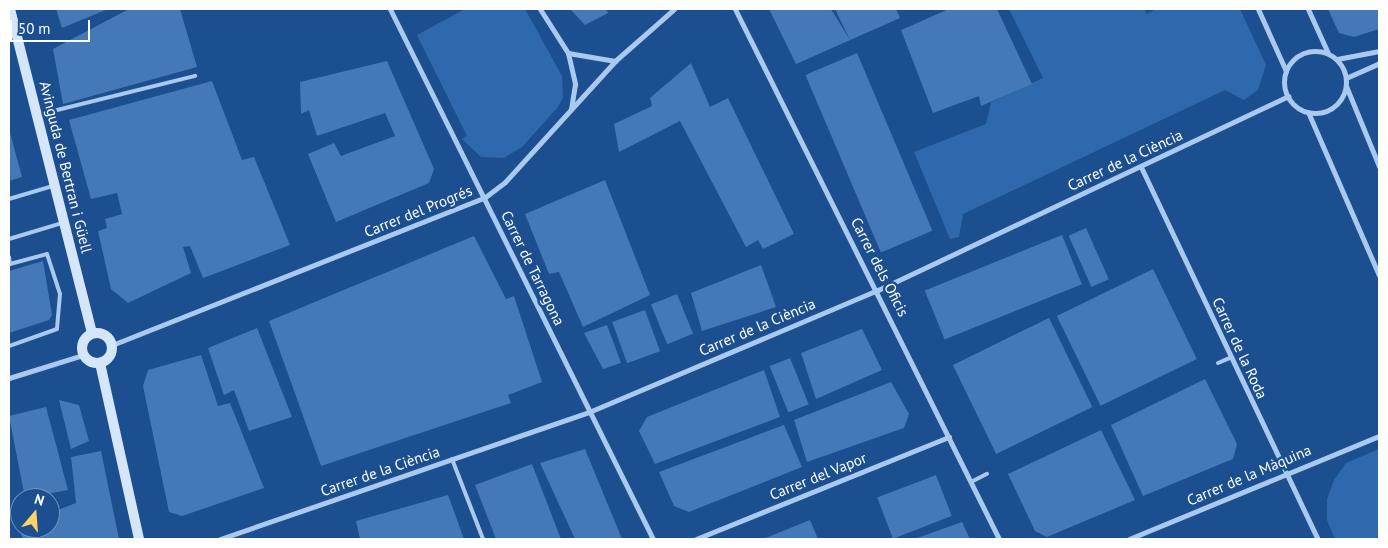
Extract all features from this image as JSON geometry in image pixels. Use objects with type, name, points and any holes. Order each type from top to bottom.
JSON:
[{"type":"street","name":"Carrer de Tarragona","points":[[390,9],[653,539]]},
{"type":"street","points":[[540,9],[568,53],[575,84],[571,110]]},
{"type":"street","name":"Carrer del Progrés","points":[[112,346],[484,198],[505,182],[616,61],[674,9]]},
{"type":"street","name":"Carrer dels Oficis","points":[[735,9],[878,290],[999,539]]},
{"type":"street","points":[[1258,9],[1286,71],[1288,96],[1308,112],[1379,275]]},
{"type":"street","points":[[1308,9],[1328,53],[1337,59],[1346,78],[1346,86],[1379,166]]},
{"type":"street","name":"Avinguda de Bertran i Güell","points":[[11,15],[92,333]]},
{"type":"street","points":[[1337,59],[1379,51]]},
{"type":"street","points":[[568,53],[616,61]]},
{"type":"street","points":[[1286,71],[1302,53],[1328,53]]},
{"type":"street","points":[[1346,78],[1379,63]]},
{"type":"street","points":[[1308,112],[1331,109],[1346,86]]},
{"type":"street","name":"Carrer de la Ciència","points":[[220,539],[589,412],[878,290],[1288,96]]},
{"type":"street","name":"Carrer de la Roda","points":[[1141,167],[1285,474],[1318,539]]},
{"type":"street","points":[[83,355],[82,342],[92,333],[105,335],[112,346],[110,355],[100,363]]},
{"type":"street","points":[[9,378],[83,355],[100,363]]},
{"type":"street","points":[[100,363],[139,539]]},
{"type":"street","name":"Carrer de la Màquina","points":[[1129,539],[1379,436]]},
{"type":"street","name":"Carrer del Vapor","points":[[696,539],[949,437]]},
{"type":"lane","points":[[37,116],[195,76]]},
{"type":"lane","points":[[9,199],[55,185]]},
{"type":"lane","points":[[9,239],[65,223]]},
{"type":"lane","points":[[9,257],[10,264],[48,254],[60,294],[57,329],[9,346]]},
{"type":"lane","points":[[1218,364],[1230,358]]},
{"type":"lane","points":[[452,460],[483,539]]},
{"type":"lane","points":[[971,482],[987,474]]},
{"type":"shaded area","points":[[465,9],[525,9],[562,76],[563,98],[557,108],[522,147],[504,158],[481,157],[462,139],[467,136],[417,35]]},
{"type":"shaded area","points":[[1009,9],[1144,9],[1147,14],[1156,9],[1240,9],[1266,65],[1258,90],[1244,100],[1225,90],[963,214],[959,237],[950,239],[914,152],[986,124],[991,102],[1043,78]]},
{"type":"shaded area","points":[[1379,449],[1379,539],[1335,539],[1327,520],[1327,499],[1334,480],[1346,463]]},
{"type":"building","points":[[56,9],[108,9],[62,28]]},
{"type":"building","points":[[129,9],[180,9],[197,67],[63,104],[53,49]]},
{"type":"building","points":[[570,9],[606,9],[608,13],[585,25]]},
{"type":"building","points":[[769,9],[831,9],[850,40],[835,9],[896,9],[900,18],[796,64]]},
{"type":"building","points":[[949,9],[997,9],[1032,84],[981,106],[979,96],[933,113],[901,30]]},
{"type":"building","points":[[1328,9],[1379,9],[1379,29],[1354,37],[1339,33]]},
{"type":"building","points":[[857,53],[932,231],[881,253],[805,75]]},
{"type":"building","points":[[387,61],[434,169],[429,183],[336,222],[308,154],[334,143],[341,156],[395,136],[385,113],[317,136],[309,110],[301,114],[300,82]]},
{"type":"building","points":[[691,63],[710,107],[728,98],[794,234],[763,249],[758,240],[746,247],[680,121],[619,152],[614,124],[652,106],[650,98]]},
{"type":"building","points":[[212,81],[242,160],[254,157],[290,245],[203,278],[190,246],[183,247],[191,273],[128,303],[111,289],[98,231],[107,228],[105,219],[122,214],[117,193],[91,199],[69,120]]},
{"type":"building","points":[[9,129],[22,177],[9,181]]},
{"type":"building","points":[[605,180],[650,295],[583,327],[559,272],[549,274],[525,214]]},
{"type":"building","points":[[1086,228],[1109,279],[1091,287],[1069,236]]},
{"type":"building","points":[[1062,235],[1082,284],[945,340],[925,290]]},
{"type":"building","points":[[474,236],[506,299],[514,296],[542,382],[508,395],[511,403],[321,466],[269,321]]},
{"type":"building","points":[[43,261],[52,315],[49,320],[9,333],[9,271]]},
{"type":"building","points":[[761,265],[776,307],[702,331],[691,293]]},
{"type":"building","points":[[1153,269],[1197,359],[1101,406],[1057,316]]},
{"type":"building","points":[[677,294],[693,334],[667,344],[651,304]]},
{"type":"building","points":[[645,310],[660,351],[627,363],[612,322]]},
{"type":"building","points":[[1049,318],[1092,407],[996,454],[953,365]]},
{"type":"building","points":[[607,325],[621,363],[603,369],[584,333]]},
{"type":"building","points":[[257,328],[292,417],[249,431],[234,390],[224,395],[208,348]]},
{"type":"building","points":[[862,329],[882,370],[816,399],[801,353]]},
{"type":"building","points":[[201,355],[218,406],[230,403],[264,488],[182,516],[169,512],[143,386],[148,370]]},
{"type":"building","points":[[790,358],[809,404],[788,413],[770,366]]},
{"type":"building","points":[[764,370],[780,417],[655,464],[639,431],[647,417]]},
{"type":"building","points":[[1205,379],[1237,444],[1233,459],[1143,496],[1111,425]]},
{"type":"building","points":[[891,382],[909,414],[904,428],[807,462],[794,420]]},
{"type":"building","points":[[59,400],[79,405],[89,441],[71,449]]},
{"type":"building","points":[[46,407],[68,490],[60,491],[60,488],[23,488],[9,416]]},
{"type":"building","points":[[784,425],[802,467],[689,512],[674,506],[659,472]]},
{"type":"building","points":[[1101,430],[1135,500],[1047,537],[1035,531],[1008,474]]},
{"type":"building","points":[[585,449],[622,539],[575,539],[540,463]]},
{"type":"building","points":[[101,451],[119,539],[23,539],[60,538],[60,509],[76,503],[71,457]]},
{"type":"building","points":[[532,464],[561,539],[496,539],[475,485]]},
{"type":"building","points":[[936,475],[952,516],[893,539],[877,498]]},
{"type":"building","points":[[448,495],[464,539],[360,539],[356,521]]},
{"type":"building","points":[[810,520],[818,539],[763,539]]},
{"type":"building","points":[[962,522],[970,539],[914,539]]}]
